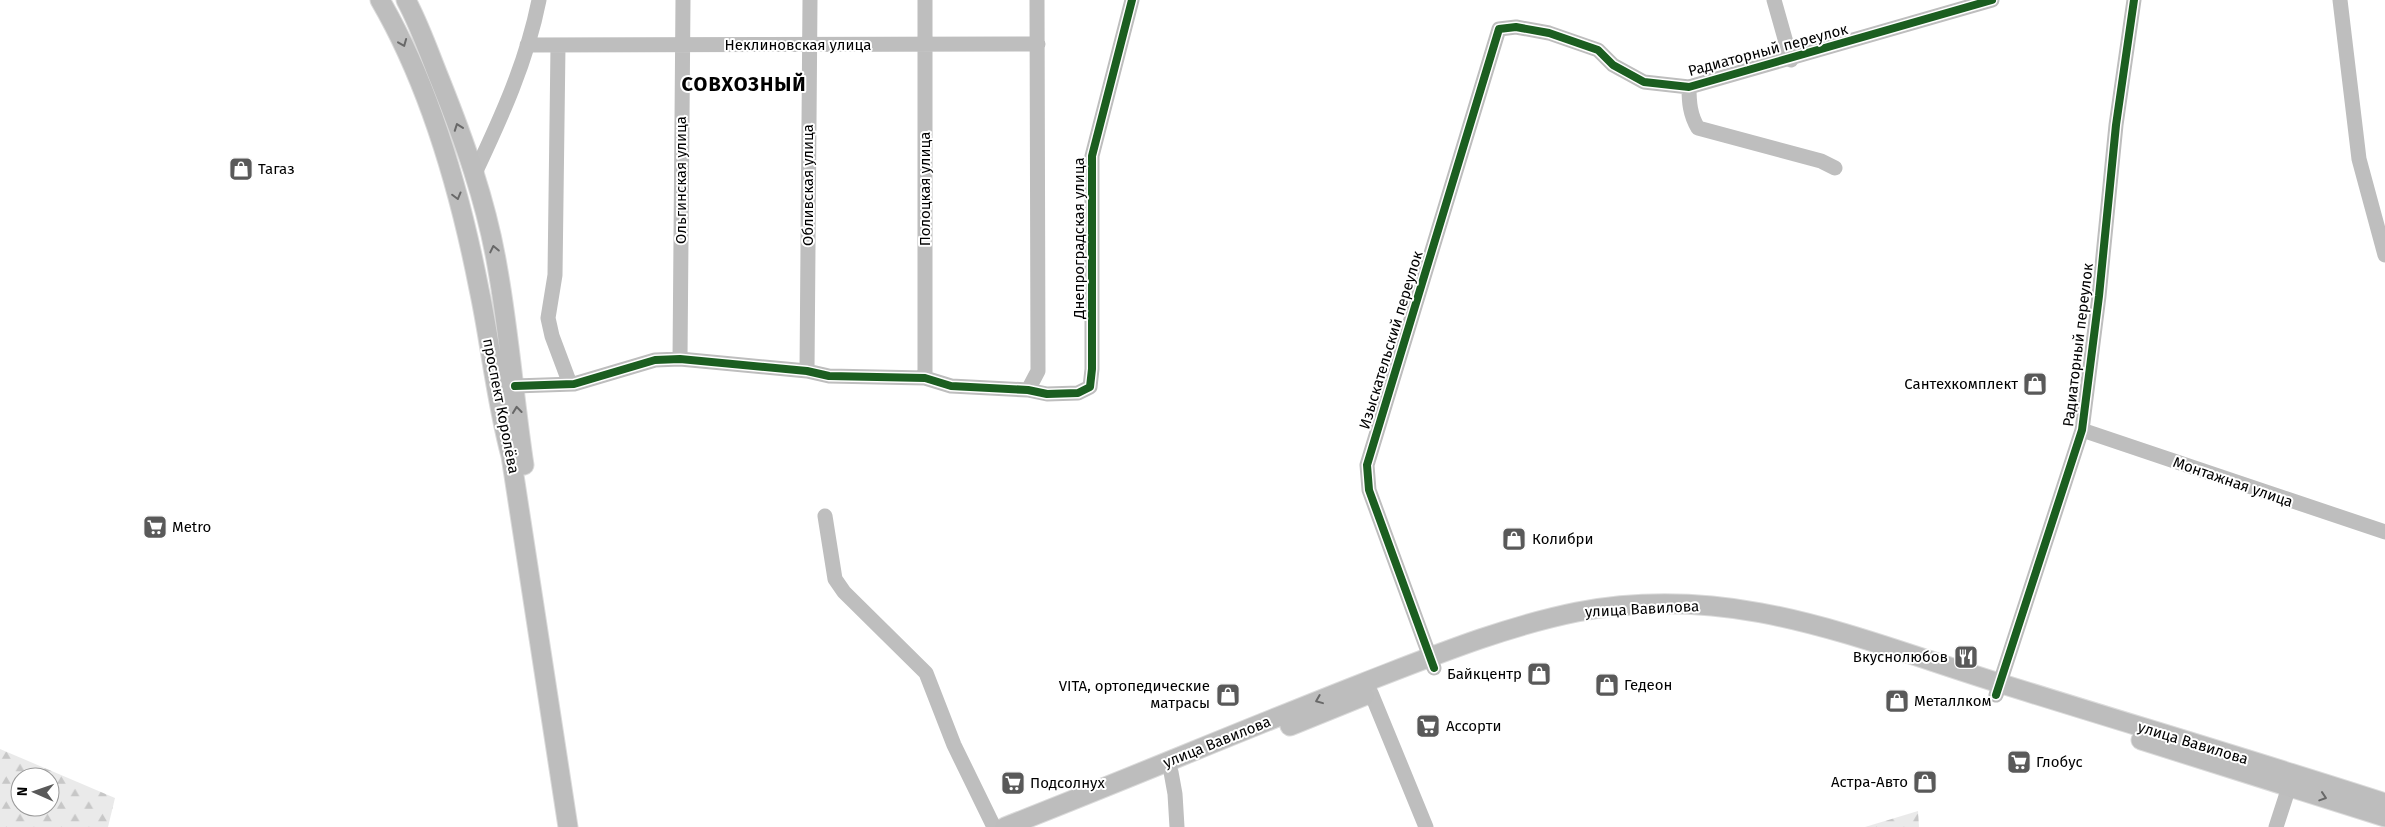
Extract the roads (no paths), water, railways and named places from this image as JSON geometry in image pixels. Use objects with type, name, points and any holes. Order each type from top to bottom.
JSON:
[{"type":"main road","name":"проспект Королёва","points":[[380,0],[396,26],[428,106],[454,185],[467,234],[479,289],[502,423],[512,456],[568,827]]},
{"type":"main road","name":"проспект Королёва","points":[[406,0],[416,19],[475,173],[497,263],[515,386],[522,456],[579,827]]},
{"type":"main road","name":"улица Вавилова","points":[[1005,827],[1514,628],[1579,612],[1686,603],[1730,607],[1817,624],[1998,689],[2289,787],[2385,817]]},
{"type":"main road","name":"улица Вавилова","points":[[1033,827],[1371,693],[1431,662]]},
{"type":"main road","name":"улица Вавилова","points":[[1998,689],[2385,803]]},
{"type":"street","points":[[475,173],[502,116],[527,45],[540,0]]},
{"type":"street","name":"Ольгинская улица","points":[[680,359],[683,0]]},
{"type":"street","name":"Обливская улица","points":[[807,371],[810,0]]},
{"type":"street","name":"Полоцкая улица","points":[[925,0],[925,378]]},
{"type":"street","points":[[515,386],[570,384],[655,360],[680,359],[807,371],[830,376],[925,378],[951,386],[1028,390],[1038,370],[1037,0]]},
{"type":"street","name":"Днепроградская улица","points":[[1028,390],[1047,394],[1078,393],[1090,387],[1092,369],[1092,156],[1132,0]]},
{"type":"street","name":"Радиаторный переулок","points":[[1774,0],[1791,60]]},
{"type":"street","name":"Радиаторный переулок","points":[[1499,29],[1516,27],[1549,33],[1598,50],[1613,65],[1644,82],[1690,87],[1791,60],[1992,0]]},
{"type":"street","name":"Радиаторный переулок","points":[[1998,689],[2082,430],[2099,296],[2116,125],[2134,0]]},
{"type":"street","points":[[2340,0],[2359,159],[2385,255]]},
{"type":"street","name":"Изыскательский переулок","points":[[1431,662],[1369,490],[1367,465],[1499,29]]},
{"type":"street","name":"Неклиновская улица","points":[[527,45],[1038,44]]},
{"type":"street","points":[[558,46],[555,275],[548,318],[552,336],[570,384]]},
{"type":"street","name":"Радиаторный переулок","points":[[1690,87],[1689,100],[1692,118],[1698,128],[1821,161],[1835,168]]},
{"type":"street","name":"Монтажная улица","points":[[2082,430],[2385,532]]},
{"type":"street","points":[[825,516],[835,579],[844,592],[926,673],[954,745],[994,827]]},
{"type":"street","points":[[1371,693],[1426,827]]},
{"type":"street","points":[[1170,772],[1175,794],[1177,827]]},
{"type":"street","points":[[2276,827],[2289,787]]},
{"type":"place","name":"Тагаз","points":[[241,169]]},
{"type":"place","name":"Сантехкомплект","points":[[2035,384]]},
{"type":"place","name":"Metro","points":[[155,527]]},
{"type":"place","name":"Колибри","points":[[1514,539]]},
{"type":"place","name":"Вкуснолюбов","points":[[1966,657]]},
{"type":"place","name":"Байкцентр","points":[[1539,674]]},
{"type":"place","name":"Гедеон","points":[[1607,685]]},
{"type":"place","name":"VITA, ортопедические матрасы","points":[[1228,695]]},
{"type":"place","name":"Металлком","points":[[1897,701]]},
{"type":"place","name":"Ассорти","points":[[1428,726]]},
{"type":"place","name":"Глобус","points":[[2019,762]]},
{"type":"place","name":"Астра-Авто","points":[[1925,782]]},
{"type":"place","name":"Подсолнух","points":[[1013,783]]},
{"type":"district","name":"СОВХОЗНЫЙ","points":[[744,84]]}]
